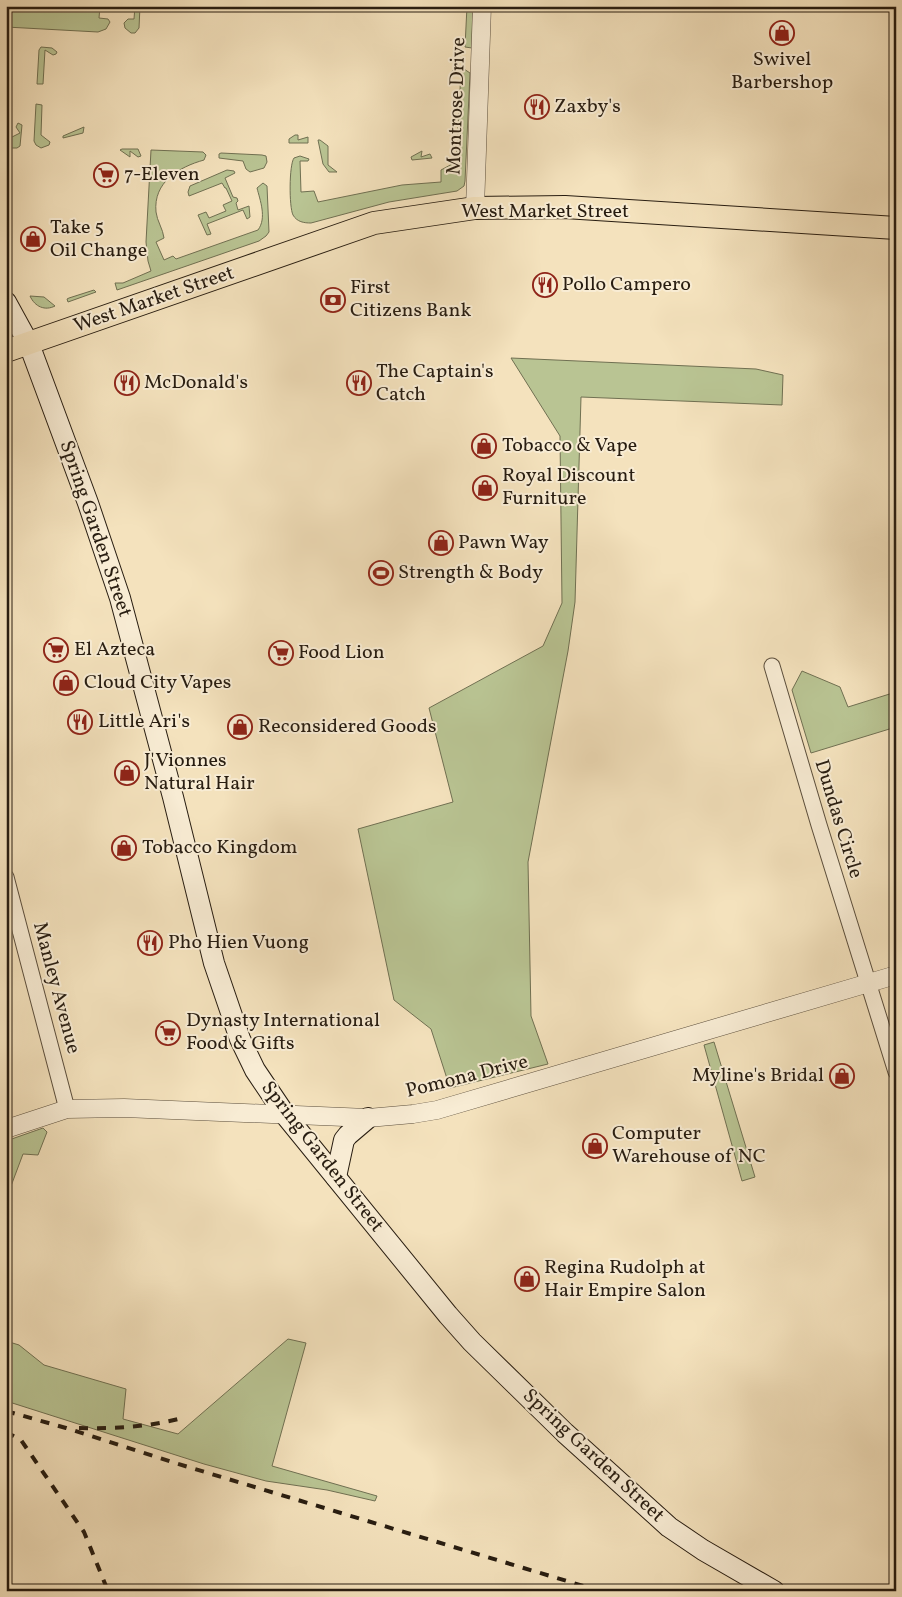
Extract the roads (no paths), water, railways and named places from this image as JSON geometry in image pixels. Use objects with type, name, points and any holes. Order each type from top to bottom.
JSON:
[{"type":"main road","name":"West Market Street","points":[[6,351],[374,223],[475,208],[565,207],[896,228]]},
{"type":"main road","name":"Spring Garden Street","points":[[6,302],[29,344],[88,502],[120,598],[187,850],[214,963],[240,1039],[255,1070],[286,1116],[472,1342],[565,1433],[669,1527],[703,1550],[774,1591]]},
{"type":"main road","points":[[336,1177],[344,1140],[348,1134],[368,1118]]},
{"type":"street","name":"Montrose Drive","points":[[475,208],[482,6]]},
{"type":"street","name":"Dundas Circle","points":[[772,666],[896,1072]]},
{"type":"street","name":"Manley Avenue","points":[[6,876],[67,1110]]},
{"type":"street","name":"Pomona Drive","points":[[6,1129],[67,1110],[124,1108],[368,1118],[413,1114],[456,1105],[896,975]]},
{"type":"railway","points":[[6,1411],[600,1591]]},
{"type":"railway","points":[[79,1428],[131,1427],[182,1418]]},
{"type":"railway","points":[[6,1432],[21,1440],[84,1532],[108,1591]]},
{"type":"place","name":"Swivel Barbershop","points":[[782,33]]},
{"type":"place","name":"Zaxby's","points":[[537,107]]},
{"type":"place","name":"7-Eleven","points":[[106,175]]},
{"type":"place","name":"Take 5 Oil Change","points":[[33,239]]},
{"type":"place","name":"Pollo Campero","points":[[545,285]]},
{"type":"place","name":"First Citizens Bank","points":[[333,300]]},
{"type":"place","name":"McDonald's","points":[[127,383]]},
{"type":"place","name":"The Captain's Catch","points":[[359,383]]},
{"type":"place","name":"Tobacco & Vape","points":[[484,446]]},
{"type":"place","name":"Royal Discount Furniture","points":[[485,488]]},
{"type":"place","name":"Pawn Way","points":[[441,543]]},
{"type":"place","name":"Strength & Body","points":[[381,573]]},
{"type":"place","name":"El Azteca","points":[[56,650]]},
{"type":"place","name":"Food Lion","points":[[281,653]]},
{"type":"place","name":"Cloud City Vapes","points":[[66,683]]},
{"type":"place","name":"Little Ari's","points":[[80,722]]},
{"type":"place","name":"Reconsidered Goods","points":[[240,727]]},
{"type":"place","name":"J'Vionnes Natural Hair","points":[[127,773]]},
{"type":"place","name":"Tobacco Kingdom","points":[[124,848]]},
{"type":"place","name":"Pho Hien Vuong","points":[[150,943]]},
{"type":"place","name":"Dynasty International Food & Gifts","points":[[168,1033]]},
{"type":"place","name":"Myline's Bridal","points":[[842,1076]]},
{"type":"place","name":"Computer Warehouse of NC","points":[[595,1146]]},
{"type":"place","name":"Regina Rudolph at Hair Empire Salon","points":[[527,1279]]}]
